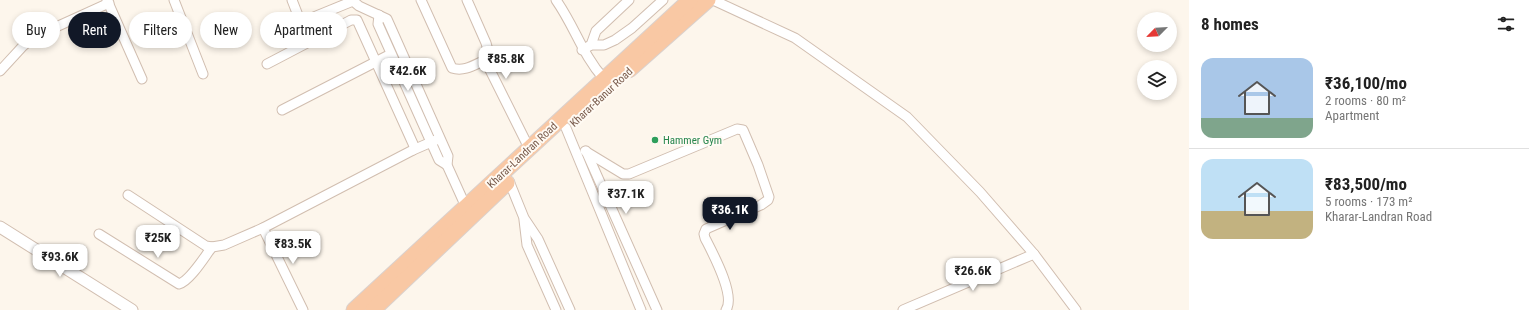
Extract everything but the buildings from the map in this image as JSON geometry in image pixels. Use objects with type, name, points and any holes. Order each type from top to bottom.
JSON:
[{"type":"highway","name":"Kharar-Landran Road","points":[[354,310],[466,207],[519,165],[529,148],[690,0]]},
{"type":"highway","name":"Kharar-Banur Road","points":[[373,310],[509,181],[519,165],[566,128],[708,0]]},
{"type":"street","points":[[174,0],[202,74]]},
{"type":"street","points":[[292,0],[300,18],[304,21],[352,1],[359,6],[375,12],[387,19],[448,156],[447,165],[466,207]]},
{"type":"street","points":[[421,0],[452,68],[457,70],[464,69],[485,60],[489,54],[486,43],[466,0]]},
{"type":"street","points":[[556,0],[587,47],[594,68],[604,79]]},
{"type":"street","points":[[587,47],[596,31],[629,0]]},
{"type":"street","points":[[587,47],[604,45],[615,40],[632,28],[663,0]]},
{"type":"street","points":[[713,0],[795,38],[907,117],[980,192],[1034,254],[1076,310]]},
{"type":"street","points":[[0,71],[23,46],[34,37],[108,1],[142,79]]},
{"type":"street","points":[[379,15],[378,24],[439,160],[447,165]]},
{"type":"street","points":[[267,64],[354,19],[360,22],[414,146],[413,150]]},
{"type":"street","points":[[282,110],[391,54]]},
{"type":"street","points":[[485,60],[529,148]]},
{"type":"street","points":[[566,128],[641,310]]},
{"type":"street","points":[[574,147],[581,148],[623,174],[629,174],[737,129],[743,130],[758,165],[769,197],[768,200],[761,205],[704,231],[705,238],[723,275],[728,302],[726,310]]},
{"type":"street","points":[[128,195],[206,246],[212,247],[232,243],[440,137]]},
{"type":"street","points":[[586,151],[657,310]]},
{"type":"street","points":[[509,181],[524,218],[538,239],[570,310]]},
{"type":"street","points":[[524,218],[527,245],[556,310]]},
{"type":"street","points":[[0,227],[132,310]]},
{"type":"street","points":[[263,228],[304,310]]},
{"type":"street","points":[[98,234],[179,284],[185,281],[212,247]]},
{"type":"street","points":[[903,310],[1034,254]]},
{"type":"place","name":"Hammer Gym","points":[[655,140]]}]
